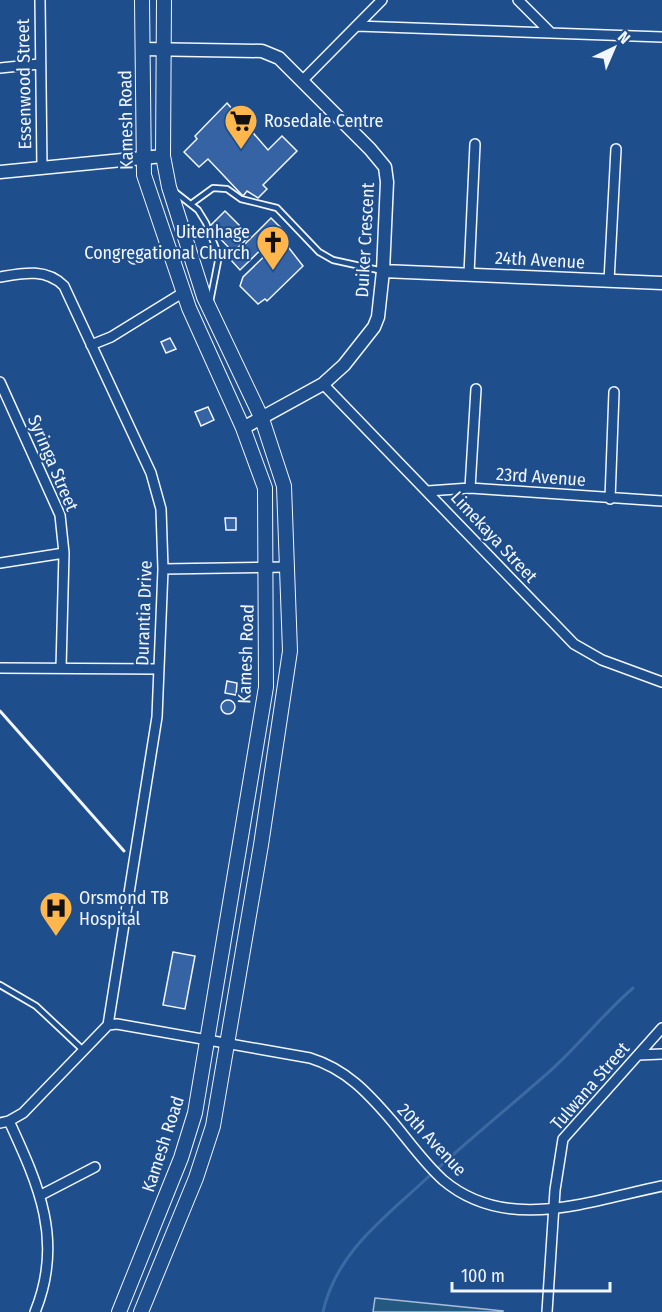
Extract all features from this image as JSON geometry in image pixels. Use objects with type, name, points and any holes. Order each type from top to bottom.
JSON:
[{"type":"main road","name":"Kamesh Road","points":[[118,1312],[191,1128],[208,1039],[266,687],[265,488],[243,428],[184,292],[144,175],[142,159],[142,0]]},
{"type":"main road","name":"Kamesh Road","points":[[141,1312],[206,1152],[229,1043],[290,651],[284,486],[262,419],[209,307],[169,187],[163,156],[164,0]]},
{"type":"street","name":"Essenwood Street","points":[[40,0],[42,168]]},
{"type":"street","points":[[302,81],[382,0]]},
{"type":"street","points":[[518,0],[550,32]]},
{"type":"street","points":[[357,27],[662,37]]},
{"type":"street","name":"Duiker Crescent","points":[[143,49],[262,51],[279,58],[370,148],[385,167],[387,182],[383,271],[378,317],[374,327],[344,365],[323,384],[243,428]]},
{"type":"street","points":[[0,68],[39,64]]},
{"type":"street","name":"24th Avenue","points":[[469,274],[475,144]]},
{"type":"street","name":"24th Avenue","points":[[609,281],[616,149]]},
{"type":"street","points":[[0,172],[163,156]]},
{"type":"street","name":"24th Avenue","points":[[383,271],[662,283]]},
{"type":"street","name":"Durantia Drive","points":[[0,277],[40,273],[57,279],[64,286],[158,491],[163,569],[157,717],[108,1025]]},
{"type":"street","points":[[91,345],[111,337],[184,292]]},
{"type":"street","name":"Syringa Street","points":[[0,382],[60,515],[64,553],[61,668]]},
{"type":"street","name":"Limekaya Street","points":[[323,384],[574,644],[602,660],[662,682]]},
{"type":"street","name":"23rd Avenue","points":[[470,488],[476,389]]},
{"type":"street","name":"23rd Avenue","points":[[610,499],[614,392]]},
{"type":"street","name":"23rd Avenue","points":[[428,491],[470,488],[662,501]]},
{"type":"street","points":[[0,562],[64,553]]},
{"type":"street","points":[[163,569],[288,567]]},
{"type":"street","points":[[0,668],[159,669]]},
{"type":"street","points":[[35,1312],[45,1283],[50,1255],[41,1195],[5,1122],[23,1113],[108,1025]]},
{"type":"street","name":"20th Avenue","points":[[108,1025],[208,1039],[310,1058],[340,1070],[367,1092],[439,1176],[469,1198],[506,1210],[554,1209],[662,1186]]},
{"type":"street","name":"Tulwana Street","points":[[547,1312],[554,1209],[563,1139],[662,1028]]},
{"type":"street","points":[[638,1055],[662,1054]]},
{"type":"street","points":[[41,1195],[95,1167]]},
{"type":"lane","points":[[169,187],[198,210],[206,223],[220,262],[209,307]]},
{"type":"lane","points":[[191,204],[213,188],[228,189],[241,198],[277,208],[319,252],[333,260],[383,271]]},
{"type":"lane","points":[[0,985],[36,1006],[83,1050]]},
{"type":"shaded area","points":[[375,1298],[503,1311],[503,1312],[373,1312]]},
{"type":"building","name":"Rosedale Centre","points":[[227,103],[268,150],[282,136],[297,151],[263,185],[267,189],[258,198],[247,191],[243,196],[208,159],[199,167],[184,152],[197,139],[195,136]]},
{"type":"building","points":[[225,211],[250,236],[233,252],[209,227]]},
{"type":"building","points":[[271,218],[282,229],[240,270],[230,259]]},
{"type":"building","name":"Uitenhage Congregational Church","points":[[282,239],[303,266],[267,301],[265,299],[258,304],[240,286],[243,277]]},
{"type":"building","points":[[136,252],[139,253],[139,263],[132,264],[129,263],[128,256],[129,253]]},
{"type":"building","points":[[170,338],[176,349],[166,353],[161,342]]},
{"type":"building","points":[[208,407],[214,420],[201,426],[195,412]]},
{"type":"building","points":[[225,518],[236,518],[236,530],[226,530]]},
{"type":"building","points":[[227,681],[237,683],[236,695],[225,693]]},
{"type":"building","points":[[228,700],[233,702],[235,707],[233,712],[228,714],[223,712],[221,707],[223,702]]},
{"type":"building","points":[[173,952],[195,956],[185,1009],[163,1005]]},
{"type":"waterway","points":[[323,1312],[329,1291],[339,1272],[363,1238],[440,1166],[549,1072],[633,988]]},
{"type":"wall","points":[[0,711],[124,851]]},
{"type":"place","name":"Rosedale Centre","points":[[241,150]]},
{"type":"place","name":"Uitenhage Congregational Church","points":[[273,271]]},
{"type":"place","name":"Orsmond TB Hospital","points":[[56,937]]}]
